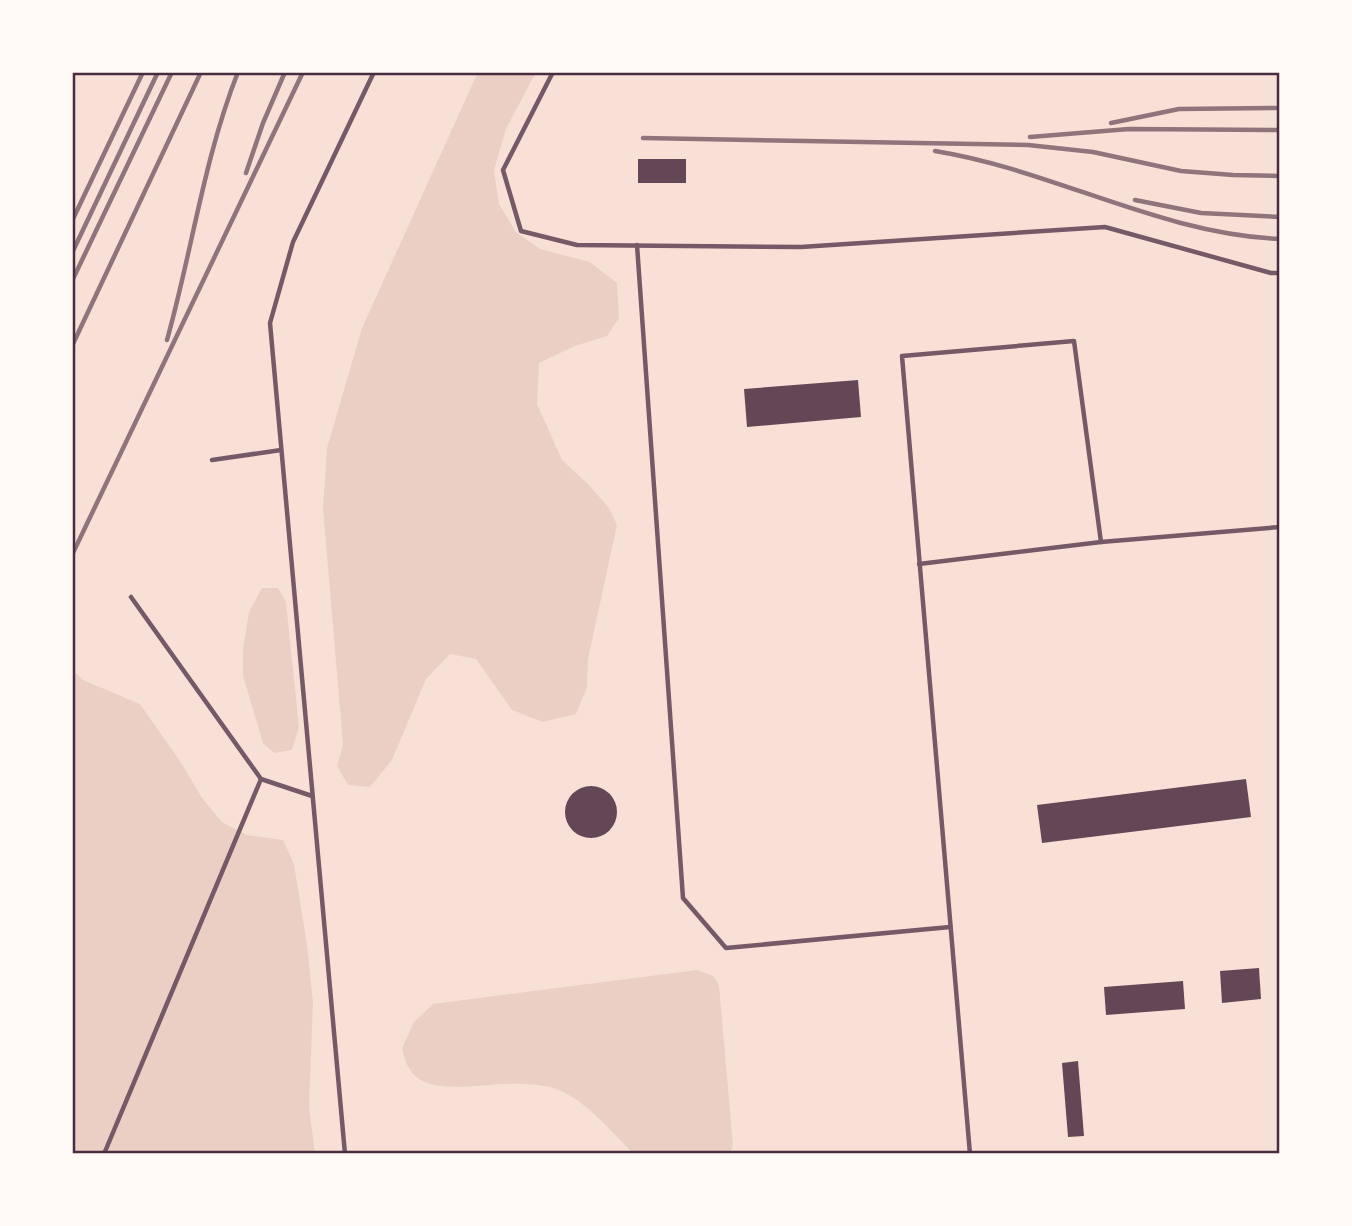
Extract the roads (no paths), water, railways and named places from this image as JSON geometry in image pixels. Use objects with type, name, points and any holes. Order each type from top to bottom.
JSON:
[{"type":"lane","points":[[345,1154],[270,323],[293,242],[374,72]]},
{"type":"lane","points":[[553,72],[503,170],[521,231],[577,245],[801,247],[1105,226],[1270,273],[1280,273]]},
{"type":"lane","points":[[637,245],[683,898],[726,948],[950,927]]},
{"type":"lane","points":[[970,1154],[902,356],[1074,341],[1101,542]]},
{"type":"lane","points":[[212,460],[281,450]]},
{"type":"lane","points":[[919,564],[1101,542],[1280,527]]},
{"type":"lane","points":[[131,597],[261,779],[312,796]]},
{"type":"lane","points":[[104,1154],[261,779]]},
{"type":"railway","points":[[72,221],[143,72]]},
{"type":"railway","points":[[72,253],[158,72]]},
{"type":"railway","points":[[72,281],[172,72]]},
{"type":"railway","points":[[72,346],[201,72]]},
{"type":"railway","points":[[167,340],[207,171],[238,72]]},
{"type":"railway","points":[[246,173],[263,123],[285,72]]},
{"type":"railway","points":[[72,555],[303,72]]},
{"type":"railway","points":[[1111,123],[1179,109],[1280,108]]},
{"type":"railway","points":[[1030,137],[1129,129],[1280,130]]},
{"type":"railway","points":[[643,138],[1028,145],[1093,152],[1181,171],[1280,176]]},
{"type":"railway","points":[[935,151],[1022,172],[1192,226],[1236,235],[1280,239]]},
{"type":"railway","points":[[1135,200],[1201,213],[1280,217]]}]
